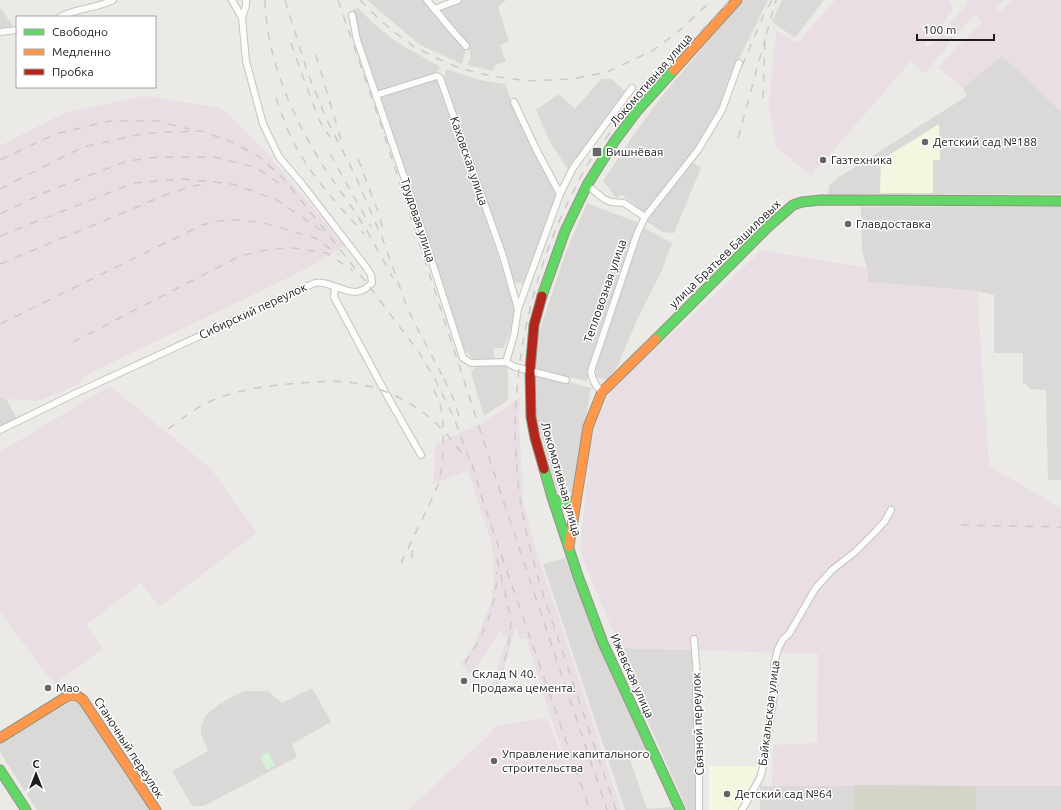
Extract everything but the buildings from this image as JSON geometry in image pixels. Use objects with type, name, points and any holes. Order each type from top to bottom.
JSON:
[{"type":"street","points":[[62,16],[68,13],[103,5],[113,0]]},
{"type":"street","points":[[232,0],[242,18]]},
{"type":"street","points":[[242,18],[246,0]]},
{"type":"street","points":[[427,0],[466,46]]},
{"type":"street","points":[[434,10],[458,0]]},
{"type":"street","name":"Локомотивная улица","points":[[569,548],[541,462],[532,425],[530,370],[534,325],[540,302],[565,231],[587,185],[614,142],[637,111],[737,0]]},
{"type":"street","name":"Трудовая улица","points":[[352,15],[357,40],[414,206],[463,358],[471,363],[506,362],[515,367],[566,380]]},
{"type":"street","name":"Сибирский переулок","points":[[0,430],[310,285],[321,283],[348,292],[355,292],[362,290],[372,283],[371,275],[366,267],[302,184],[279,157],[263,124],[246,61],[242,18]]},
{"type":"street","points":[[0,32],[16,30]]},
{"type":"street","name":"Тепловозная улица","points":[[602,392],[595,384],[591,371],[637,234],[645,217],[702,144],[722,110],[739,63]]},
{"type":"street","name":"Каховская улица","points":[[376,95],[437,76],[440,78],[502,256],[518,309]]},
{"type":"street","points":[[506,362],[514,335],[518,309],[560,194],[573,168],[632,88]]},
{"type":"street","points":[[514,102],[536,149],[560,194]]},
{"type":"street","points":[[587,185],[604,199],[611,202],[624,203],[645,217]]},
{"type":"street","name":"улица Братьев Башиловых","points":[[602,392],[769,226],[793,205],[802,202],[821,200],[1061,201]]},
{"type":"street","points":[[335,287],[334,297],[421,455]]},
{"type":"street","points":[[569,548],[588,427],[602,392]]},
{"type":"street","points":[[552,497],[565,506],[572,504],[576,499]]},
{"type":"street","name":"Байкальская улица","points":[[742,810],[760,778],[764,763],[774,694],[774,664],[783,639],[789,634],[815,589],[832,570],[855,552],[875,532],[885,521],[891,510]]},
{"type":"street","name":"Ижевская улица","points":[[569,548],[587,603],[603,643],[680,810]]},
{"type":"street","name":"Связной переулок","points":[[694,639],[697,674],[696,698],[699,763],[699,810]]},
{"type":"street","name":"Станочный переулок","points":[[0,738],[66,697],[70,695],[79,696],[156,810]]},
{"type":"street","points":[[0,770],[26,810]]},
{"type":"shaded area","points":[[367,0],[424,0],[436,16],[466,49],[462,64],[420,45]]},
{"type":"shaded area","points":[[464,0],[506,0],[498,7],[509,42],[500,45],[506,62],[495,65],[493,71],[467,65],[471,56],[468,46],[441,10]]},
{"type":"shaded area","points":[[743,0],[768,0],[727,83],[727,91],[715,117],[692,155],[644,213],[622,195],[616,198],[603,181],[632,137],[663,95]]},
{"type":"shaded area","points":[[782,0],[824,0],[795,38],[772,22]]},
{"type":"shaded area","points":[[835,0],[949,0],[953,11],[924,45],[927,48],[968,3],[966,0],[1004,0],[993,11],[1002,10],[1012,0],[1061,0],[1061,111],[1002,56],[963,88],[938,67],[991,13],[982,21],[975,15],[951,41],[925,74],[911,61],[811,176],[776,146],[769,104],[776,31],[798,43]]},
{"type":"shaded area","points":[[0,7],[13,26],[0,29]]},
{"type":"shaded area","points":[[358,8],[374,24],[398,43],[440,67],[437,72],[378,91],[360,41],[353,10]]},
{"type":"shaded area","points":[[1002,55],[1061,111],[1061,194],[828,196],[829,186],[836,179],[967,96],[963,88]]},
{"type":"shaded area","points":[[446,69],[479,80],[505,84],[525,135],[558,194],[523,284],[512,281],[444,79]]},
{"type":"shaded area","points":[[438,78],[515,306],[513,323],[504,348],[494,348],[494,359],[473,359],[462,347],[380,96]]},
{"type":"shaded area","points":[[601,79],[611,79],[625,91],[569,171],[550,142],[536,110],[559,94],[575,109]]},
{"type":"shaded area","points":[[144,96],[221,108],[267,153],[345,246],[298,273],[86,375],[77,385],[37,401],[6,399],[0,397],[0,146],[64,113]]},
{"type":"shaded area","name":"Детский сад №188","points":[[939,124],[940,160],[933,160],[933,193],[880,193],[881,160]]},
{"type":"shaded area","points":[[692,162],[701,168],[674,233],[663,232],[647,222]]},
{"type":"shaded area","points":[[587,203],[639,223],[587,381],[541,371],[535,367],[535,355],[539,332],[566,252]]},
{"type":"shaded area","points":[[1061,206],[1061,480],[1048,480],[1046,390],[1031,389],[1023,382],[1023,353],[994,353],[994,295],[977,291],[868,282],[867,268],[862,251],[861,207]]},
{"type":"shaded area","points":[[644,228],[672,243],[662,270],[637,320],[617,367],[607,380],[596,377],[596,368],[600,354],[626,275]]},
{"type":"shaded area","points":[[762,250],[867,268],[868,282],[977,291],[989,466],[1061,508],[1061,786],[772,786],[773,745],[817,743],[818,654],[620,648],[580,552],[591,432],[614,385],[691,317]]},
{"type":"shaded area","points":[[484,365],[508,366],[508,400],[484,416],[471,373],[476,367]]},
{"type":"shaded area","points":[[542,375],[591,388],[573,492],[557,493],[537,420],[535,377]]},
{"type":"shaded area","points":[[110,386],[211,469],[257,533],[159,607],[141,583],[86,625],[103,649],[54,684],[0,612],[0,452]]},
{"type":"shaded area","points":[[0,397],[6,399],[17,418],[0,426]]},
{"type":"shaded area","points":[[520,398],[519,416],[523,502],[539,561],[621,810],[408,810],[489,735],[495,726],[546,717],[571,776],[526,638],[520,639],[516,626],[497,695],[489,693],[507,638],[500,631],[471,676],[461,664],[475,644],[491,601],[494,578],[492,545],[468,471],[433,484],[436,444],[484,422]]},
{"type":"shaded area","points":[[565,558],[601,646],[648,748],[629,757],[647,809],[671,807],[673,810],[625,810],[543,564]]},
{"type":"shaded area","points":[[620,648],[692,650],[696,810],[687,810],[620,658]]},
{"type":"shaded area","points":[[312,688],[331,722],[292,744],[297,757],[204,806],[192,806],[172,771],[208,751],[201,734],[201,726],[206,715],[221,703],[244,691],[268,691],[282,703]]},
{"type":"shaded area","points":[[75,699],[80,700],[152,810],[37,810],[0,752],[0,744]]},
{"type":"shaded area","points":[[268,752],[275,765],[267,770],[260,757]]},
{"type":"shaded area","name":"Детский сад №64","points":[[709,766],[760,766],[738,810],[709,810]]},
{"type":"shaded area","points":[[855,785],[855,810],[760,810],[760,786]]},
{"type":"shaded area","points":[[855,785],[976,786],[976,810],[855,810]]},
{"type":"shaded area","points":[[976,786],[1061,786],[1061,810],[976,810]]},
{"type":"railway","points":[[265,0],[266,20],[274,60],[288,99],[306,137],[373,241],[393,278]]},
{"type":"railway","points":[[285,0],[307,71],[326,118],[356,177],[383,240],[407,307],[442,375]]},
{"type":"railway","points":[[338,0],[378,116],[498,485],[607,810]]},
{"type":"railway","points":[[360,0],[393,31],[413,46],[436,58],[462,69],[492,76],[528,81],[572,79],[607,72],[652,51],[679,31],[712,0]]},
{"type":"railway","points":[[616,810],[541,588],[526,530],[518,487],[515,437],[519,366],[533,295],[544,261],[556,228],[591,158],[633,104],[730,0]]},
{"type":"railway","points":[[742,66],[764,14],[772,0]]},
{"type":"railway","points":[[763,98],[765,39],[776,0]]},
{"type":"railway","points":[[738,138],[765,39]]},
{"type":"railway","points":[[291,43],[319,120],[330,137]]},
{"type":"railway","points":[[316,55],[341,140]]},
{"type":"railway","points":[[276,98],[290,136],[308,167],[331,197],[364,234]]},
{"type":"railway","points":[[0,160],[55,134],[110,121],[158,121],[189,129]]},
{"type":"railway","points":[[0,189],[83,147],[146,133],[201,131],[232,142],[258,156],[283,178],[369,286],[418,351],[435,379],[454,418],[473,469]]},
{"type":"railway","points":[[330,154],[371,227]]},
{"type":"railway","points":[[0,214],[46,192],[127,161],[160,157],[215,157],[257,168],[286,188]]},
{"type":"railway","points":[[358,159],[383,229]]},
{"type":"railway","points":[[0,236],[134,183],[183,179],[232,184],[275,199],[321,230]]},
{"type":"railway","points":[[0,264],[168,194],[197,185],[207,185]]},
{"type":"railway","points":[[0,324],[202,225],[219,221],[239,220],[264,223],[315,238],[339,255]]},
{"type":"railway","points":[[73,342],[240,256],[270,249],[293,248],[327,253],[353,271]]},
{"type":"railway","points":[[444,379],[453,398],[460,419]]},
{"type":"railway","points":[[168,429],[205,404],[220,397],[259,388],[288,384],[341,381],[367,386],[401,398],[430,418],[443,431],[466,460]]},
{"type":"railway","points":[[401,563],[438,485],[442,468],[443,418],[440,404],[431,383]]},
{"type":"railway","points":[[472,464],[485,508],[590,810]]},
{"type":"railway","points":[[961,525],[1061,527]]},
{"type":"railway","points":[[412,558],[413,542]]},
{"type":"railway","points":[[494,691],[502,671],[506,655],[510,635],[511,619],[496,554]]},
{"type":"railway","points":[[465,663],[484,631],[492,609],[497,572]]},
{"type":"traffic: fast","points":[[542,296],[565,231],[587,185],[614,142],[637,111],[674,70]]},
{"type":"traffic: fast","points":[[656,339],[769,226],[793,205],[802,202],[821,200],[1061,201]]},
{"type":"traffic: fast","points":[[544,469],[578,576],[603,643],[680,810]]},
{"type":"traffic: fast","points":[[552,497],[561,504],[567,505],[573,503],[576,499]]},
{"type":"traffic: fast","points":[[0,770],[26,810]]},
{"type":"traffic: slow","points":[[674,70],[737,0]]},
{"type":"traffic: slow","points":[[569,546],[588,427],[602,392],[656,339]]},
{"type":"traffic: slow","points":[[0,738],[66,697],[73,695],[77,696],[83,700],[156,810]]},
{"type":"traffic: jam","points":[[542,296],[534,325],[530,370],[531,417],[535,438],[544,469]]},
{"type":"place","name":"Детский сад №188","points":[[925,142]]},
{"type":"place","name":"Вишнёвая","points":[[597,152]]},
{"type":"place","name":"Газтехника","points":[[823,160]]},
{"type":"place","name":"Главдоставка","points":[[848,224]]},
{"type":"place","name":"Склад N 40. Продажа цемента.","points":[[464,681]]},
{"type":"place","name":"Мао","points":[[48,688]]},
{"type":"place","name":"Управление капитального строительства","points":[[494,761]]},
{"type":"place","name":"Детский сад №64","points":[[727,794]]}]
